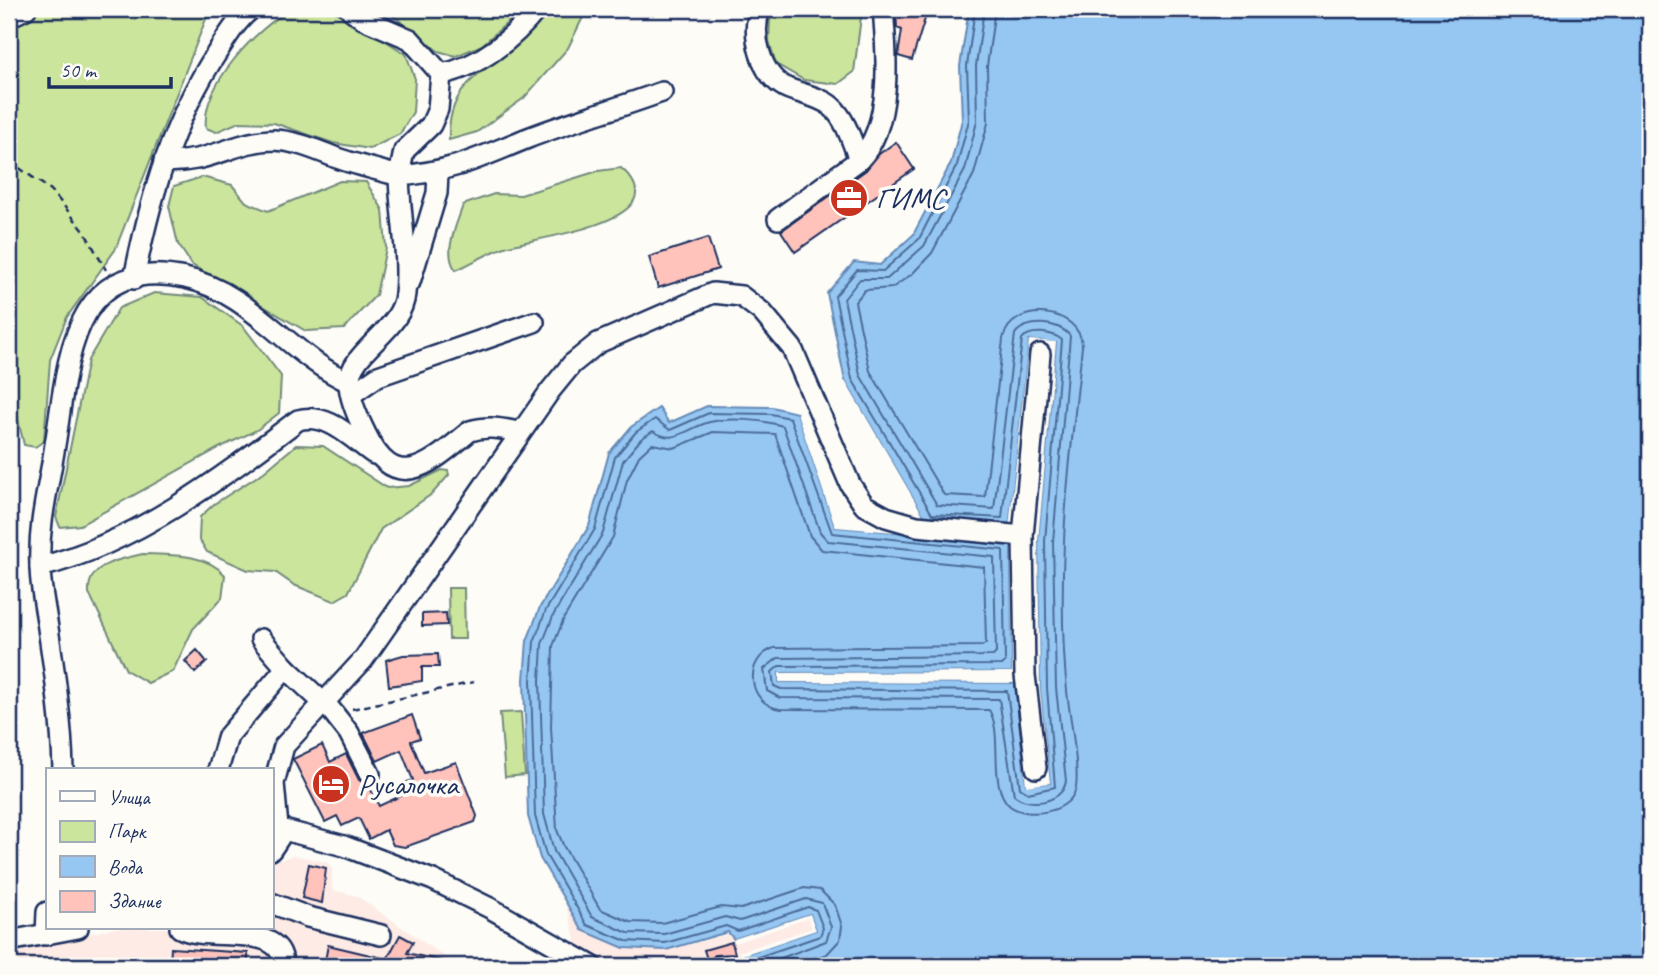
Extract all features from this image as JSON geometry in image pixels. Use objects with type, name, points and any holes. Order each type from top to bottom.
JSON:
[{"type":"street","points":[[9,17],[26,9]]},
{"type":"street","points":[[125,282],[164,161],[197,83],[227,37],[251,9]]},
{"type":"street","points":[[350,9],[363,19],[410,39],[441,74],[438,109],[431,125],[404,151],[399,176],[405,297]]},
{"type":"street","points":[[441,74],[458,71],[495,48],[519,31],[537,9]]},
{"type":"street","points":[[760,9],[756,33],[769,73],[783,86],[830,105],[840,117],[859,160]]},
{"type":"street","points":[[778,219],[859,160],[876,134],[883,102],[887,57],[883,9]]},
{"type":"street","points":[[164,161],[183,163],[211,158],[251,143],[273,140],[294,143],[399,176],[438,173],[662,92]]},
{"type":"street","points":[[376,456],[350,388],[356,365],[394,323],[405,297],[437,192],[438,173]]},
{"type":"street","points":[[63,768],[62,739],[40,567],[41,517],[67,360],[79,323],[93,303],[125,282],[166,276],[187,279],[217,289],[258,316],[304,358],[350,388]]},
{"type":"street","points":[[273,847],[279,838],[280,829],[274,783],[284,746],[328,706],[363,660],[520,432],[572,365],[598,343],[713,293],[741,296],[762,312],[792,348],[850,484],[864,505],[886,517],[917,526],[1023,536]]},
{"type":"street","points":[[350,388],[534,322]]},
{"type":"street","points":[[1036,768],[1025,675],[1023,536],[1041,354]]},
{"type":"street","points":[[40,567],[71,559],[138,527],[201,488],[298,420],[313,416],[329,422],[376,456],[401,470],[421,468],[470,431],[492,427],[520,432]]},
{"type":"street","points":[[261,639],[286,668],[328,706],[349,733],[370,774]]},
{"type":"street","points":[[219,768],[228,736],[286,668]]},
{"type":"street","points":[[280,829],[344,846],[422,876],[490,908],[592,966]]},
{"type":"street","points":[[273,904],[308,917],[381,934]]},
{"type":"street","points":[[46,930],[46,935]]},
{"type":"street","points":[[9,941],[69,930]]},
{"type":"street","points":[[184,930],[214,935],[259,936],[274,943],[283,959],[283,966]]},
{"type":"path","points":[[9,161],[51,190],[125,282]]},
{"type":"path","points":[[328,706],[358,709],[474,682]]},
{"type":"shaded area","points":[[293,855],[326,862],[332,868],[332,890],[357,896],[454,963],[549,966],[12,966],[16,951],[105,930],[273,930],[275,862]]},
{"type":"shaded area","points":[[565,901],[582,930],[666,950],[810,914],[816,930],[741,955],[744,966],[549,966],[579,953]]},
{"type":"green space","points":[[9,9],[218,9],[206,19],[115,250],[67,317],[50,360],[44,441],[35,447],[24,445],[9,381]]},
{"type":"green space","points":[[292,9],[329,9],[353,20],[406,54],[415,79],[413,112],[400,134],[370,149],[333,143],[274,123],[239,122],[216,132],[206,128],[212,94],[234,60],[263,29]]},
{"type":"green space","points":[[366,9],[523,9],[482,45],[456,56],[438,51],[391,14]]},
{"type":"green space","points":[[554,9],[587,9],[568,48],[524,98],[477,132],[449,140],[454,107],[468,84]]},
{"type":"green space","points":[[781,9],[862,9],[854,72],[838,84],[804,80],[776,64],[769,41],[770,20]]},
{"type":"green space","points":[[621,168],[635,187],[633,202],[619,214],[570,232],[505,247],[456,270],[452,263],[450,247],[463,205],[494,194],[521,195],[598,171]]},
{"type":"green space","points":[[202,177],[232,185],[246,202],[268,211],[340,181],[366,182],[383,210],[386,248],[376,295],[344,329],[306,331],[192,265],[178,244],[169,206],[174,186]]},
{"type":"green space","points":[[154,293],[202,297],[243,326],[281,376],[279,413],[257,430],[219,448],[80,525],[60,527],[56,517],[88,360],[119,308]]},
{"type":"green space","points":[[296,445],[323,446],[387,488],[409,486],[442,470],[448,471],[449,475],[432,494],[381,529],[348,593],[334,601],[294,585],[275,572],[248,570],[207,552],[199,539],[200,517],[214,504],[264,472]]},
{"type":"green space","points":[[143,554],[198,559],[225,575],[222,598],[193,629],[173,671],[148,683],[126,670],[89,593],[90,583],[99,569],[107,564]]},
{"type":"green space","points":[[448,588],[464,588],[465,639],[449,639]]},
{"type":"green space","points":[[521,712],[525,775],[505,777],[500,713]]},
{"type":"water","points":[[969,9],[1650,9],[1650,966],[744,966],[740,956],[816,930],[810,914],[734,939],[728,932],[666,950],[624,948],[582,930],[540,858],[528,816],[524,680],[527,641],[540,607],[589,526],[609,453],[631,427],[659,408],[669,423],[707,406],[772,407],[797,413],[835,527],[1011,542],[1012,672],[779,673],[779,682],[1015,683],[1026,785],[1050,783],[1040,689],[1038,541],[1056,343],[1029,340],[1009,528],[926,520],[845,381],[827,293],[854,262],[880,265],[913,235],[951,163],[962,120],[960,66]]},
{"type":"pier","points":[[1029,340],[1056,342],[1038,541],[1040,689],[1050,783],[1026,786],[1015,683],[779,682],[779,673],[1012,672],[1011,542],[835,527],[797,413],[800,411],[838,524],[1014,540],[1016,672],[1012,676],[783,679],[1016,680],[1030,782],[1046,780],[1036,689],[1034,541],[1052,345],[1032,343],[1012,528],[924,523],[842,383],[845,381],[926,520],[1009,527]]},
{"type":"pier","points":[[810,914],[816,930],[740,956],[739,952],[812,928],[808,918],[735,943],[734,939]]},
{"type":"building","points":[[896,9],[928,9],[912,60],[898,56],[902,30],[897,28]]},
{"type":"building","points":[[896,142],[914,169],[795,252],[781,231],[866,170],[879,154]]},
{"type":"building","points":[[708,238],[718,269],[658,288],[649,257]]},
{"type":"building","points":[[446,613],[447,625],[422,626],[422,614]]},
{"type":"building","points":[[197,650],[207,662],[195,673],[185,661]]},
{"type":"building","points":[[438,654],[439,667],[422,667],[422,681],[389,686],[386,660],[403,655]]},
{"type":"building","points":[[412,715],[420,738],[411,741],[424,773],[456,762],[477,816],[475,822],[405,847],[393,845],[386,830],[369,839],[359,818],[342,826],[337,816],[325,822],[293,759],[322,745],[330,762],[346,754],[359,780],[369,786],[379,806],[405,794],[402,784],[413,780],[401,750],[377,761],[363,733]]},
{"type":"building","points":[[309,864],[326,868],[322,903],[302,898]]},
{"type":"building","points":[[400,935],[413,942],[407,953],[442,961],[441,966],[324,966],[328,945],[387,959]]},
{"type":"building","points":[[732,942],[735,954],[715,955],[708,962],[704,950]]},
{"type":"building","points":[[171,948],[248,953],[248,966],[170,966]]},
{"type":"place","name":"ГИМС","points":[[849,198]]},
{"type":"place","name":"Русалочка","points":[[331,784]]}]
